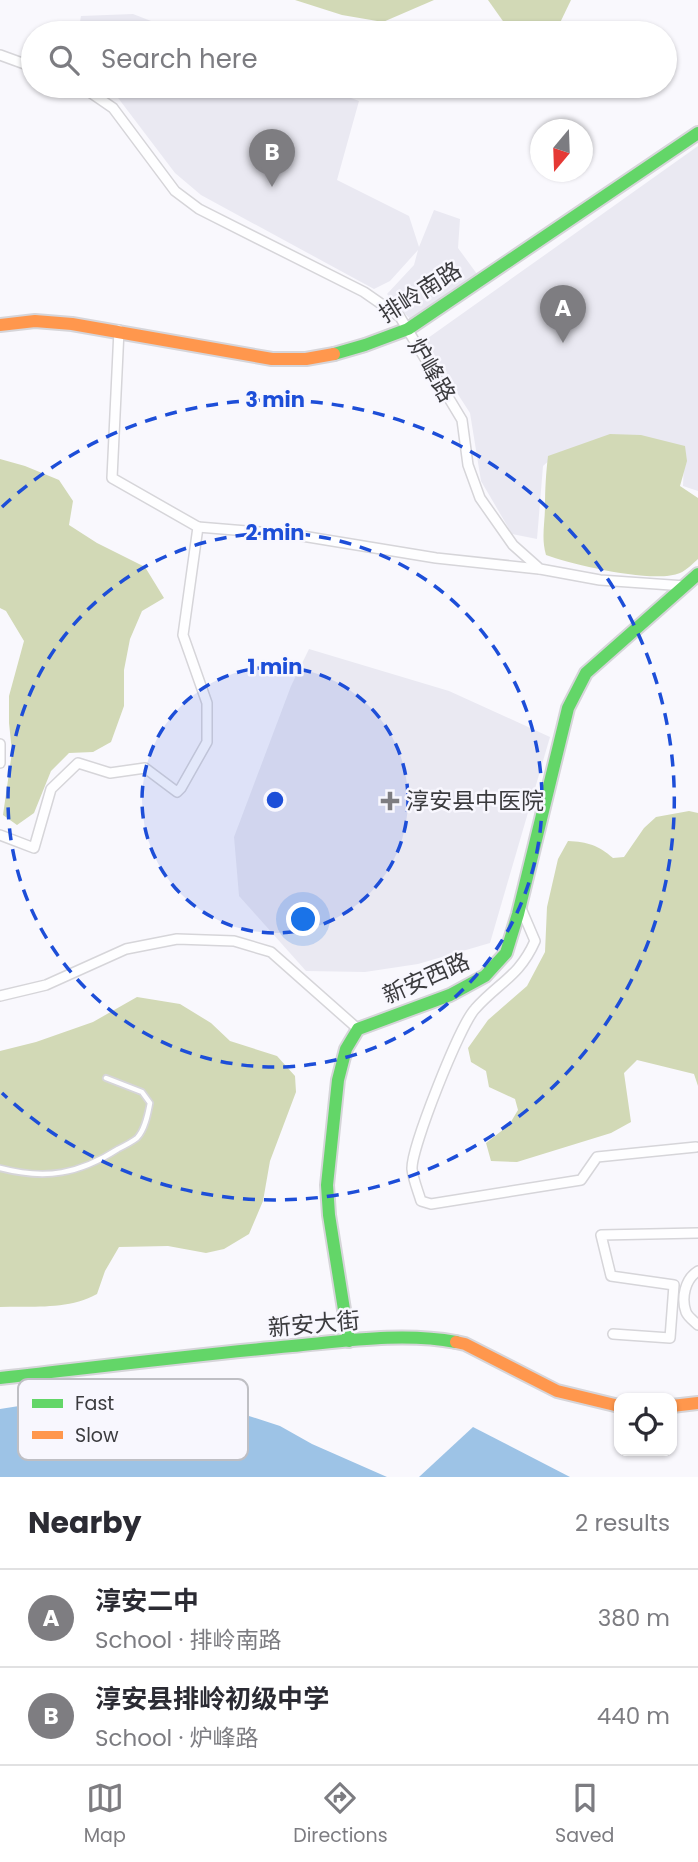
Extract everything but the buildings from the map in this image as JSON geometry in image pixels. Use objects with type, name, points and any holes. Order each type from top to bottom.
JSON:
[{"type":"street","points":[[0,55],[21,63]]},
{"type":"street","name":"炉峰路","points":[[98,98],[113,108],[175,191],[199,209],[390,307],[408,329],[462,420],[467,464],[480,498],[513,545],[540,569]]},
{"type":"street","name":"排岭南路","points":[[0,325],[12,322],[52,323],[119,330],[248,356],[288,360],[347,351],[408,329],[698,133]]},
{"type":"street","points":[[119,330],[112,478],[198,527],[296,535],[436,558],[540,569],[600,580],[685,586]]},
{"type":"street","points":[[0,835],[34,848],[51,789],[78,763],[110,773],[145,768],[177,792],[181,788],[206,742],[207,704],[183,635],[198,527]]},
{"type":"street","name":"新安西路","points":[[359,1029],[450,995],[485,976],[506,953],[568,708],[586,673],[698,575]]},
{"type":"street","points":[[0,744],[0,763]]},
{"type":"street","points":[[520,906],[535,942],[517,972],[472,1012],[451,1057],[418,1136],[412,1169],[421,1201],[431,1203],[581,1181],[597,1157],[696,1147]]},
{"type":"street","points":[[0,996],[46,985],[126,949],[177,939],[234,941],[271,952],[359,1029],[346,1049],[338,1080],[327,1185],[329,1216],[349,1341]]},
{"type":"street","points":[[613,1334],[670,1338],[674,1285],[611,1276],[601,1235],[698,1233]]},
{"type":"street","points":[[698,1271],[693,1274],[683,1292],[687,1314],[698,1325]]},
{"type":"street","name":"新安大街","points":[[0,1378],[349,1341],[430,1336],[465,1344],[557,1391],[614,1405]]},
{"type":"street","points":[[677,1405],[698,1403]]},
{"type":"lane","points":[[0,1168],[25,1174],[77,1171],[138,1137],[148,1116],[150,1103],[142,1092],[106,1078]]},
{"type":"shaded area","points":[[133,14],[151,21],[80,21],[81,16]]},
{"type":"shaded area","points":[[118,98],[351,98],[359,101],[337,180],[409,216],[419,247],[434,210],[460,219],[458,248],[477,274],[411,320],[387,294],[414,265],[418,250],[390,281],[374,289],[201,195],[175,173]]},
{"type":"shaded area","points":[[698,146],[698,491],[683,486],[684,461],[552,458],[543,466],[537,539],[512,534],[481,481],[470,413],[428,348],[428,338]]},
{"type":"shaded area","name":"淳安县中医院","points":[[309,649],[449,691],[550,737],[490,943],[418,964],[365,972],[306,971],[239,896],[234,837],[291,686]]},
{"type":"green space","points":[[295,0],[434,0],[385,21],[342,15]]},
{"type":"green space","points":[[488,0],[571,0],[561,21],[503,21]]},
{"type":"green space","points":[[610,434],[641,435],[685,446],[687,461],[680,486],[698,498],[698,559],[683,572],[668,576],[634,575],[575,564],[546,555],[543,537],[548,456]]},
{"type":"green space","points":[[0,459],[59,480],[73,501],[69,525],[97,543],[145,567],[164,598],[142,611],[130,639],[124,670],[124,706],[111,742],[93,752],[69,753],[51,771],[34,813],[17,825],[3,815],[12,752],[9,696],[24,641],[6,611],[0,608]]},
{"type":"green space","points":[[689,811],[698,813],[698,1086],[694,1074],[637,1060],[624,1073],[631,1122],[611,1133],[517,1162],[491,1161],[486,1143],[509,1125],[518,1110],[515,1099],[489,1087],[486,1071],[471,1062],[468,1048],[488,1020],[527,986],[545,952],[547,907],[558,859],[568,841],[592,845],[613,858],[624,857],[644,828],[656,817]]},
{"type":"green space","points":[[137,997],[180,1004],[211,1023],[230,1041],[277,1056],[295,1076],[296,1092],[270,1161],[263,1201],[249,1234],[224,1249],[206,1253],[168,1246],[119,1247],[105,1271],[97,1294],[62,1305],[0,1307],[0,1051],[36,1042],[93,1022]]},
{"type":"water","points":[[18,1406],[18,1460],[248,1460],[249,1416],[280,1426],[312,1444],[387,1477],[0,1477],[0,1409]]},
{"type":"water","points":[[473,1427],[570,1477],[419,1477]]},
{"type":"traffic: fast","points":[[334,354],[408,329],[698,133]]},
{"type":"traffic: fast","points":[[349,1341],[329,1215],[327,1185],[338,1080],[346,1049],[358,1029],[450,995],[485,976],[506,953],[568,708],[586,673],[698,574]]},
{"type":"traffic: fast","points":[[0,1378],[353,1340],[415,1338],[456,1342]]},
{"type":"traffic: slow","points":[[0,325],[35,321],[72,324],[272,359],[306,359],[334,354]]},
{"type":"traffic: slow","points":[[456,1342],[465,1344],[557,1391],[614,1405]]},
{"type":"traffic: slow","points":[[677,1405],[698,1403]]},
{"type":"place","name":"淳安县排岭初级中学","points":[[272,187]]},
{"type":"place","name":"淳安二中","points":[[563,343]]},
{"type":"place","name":"淳安县中医院","points":[[390,801]]}]
